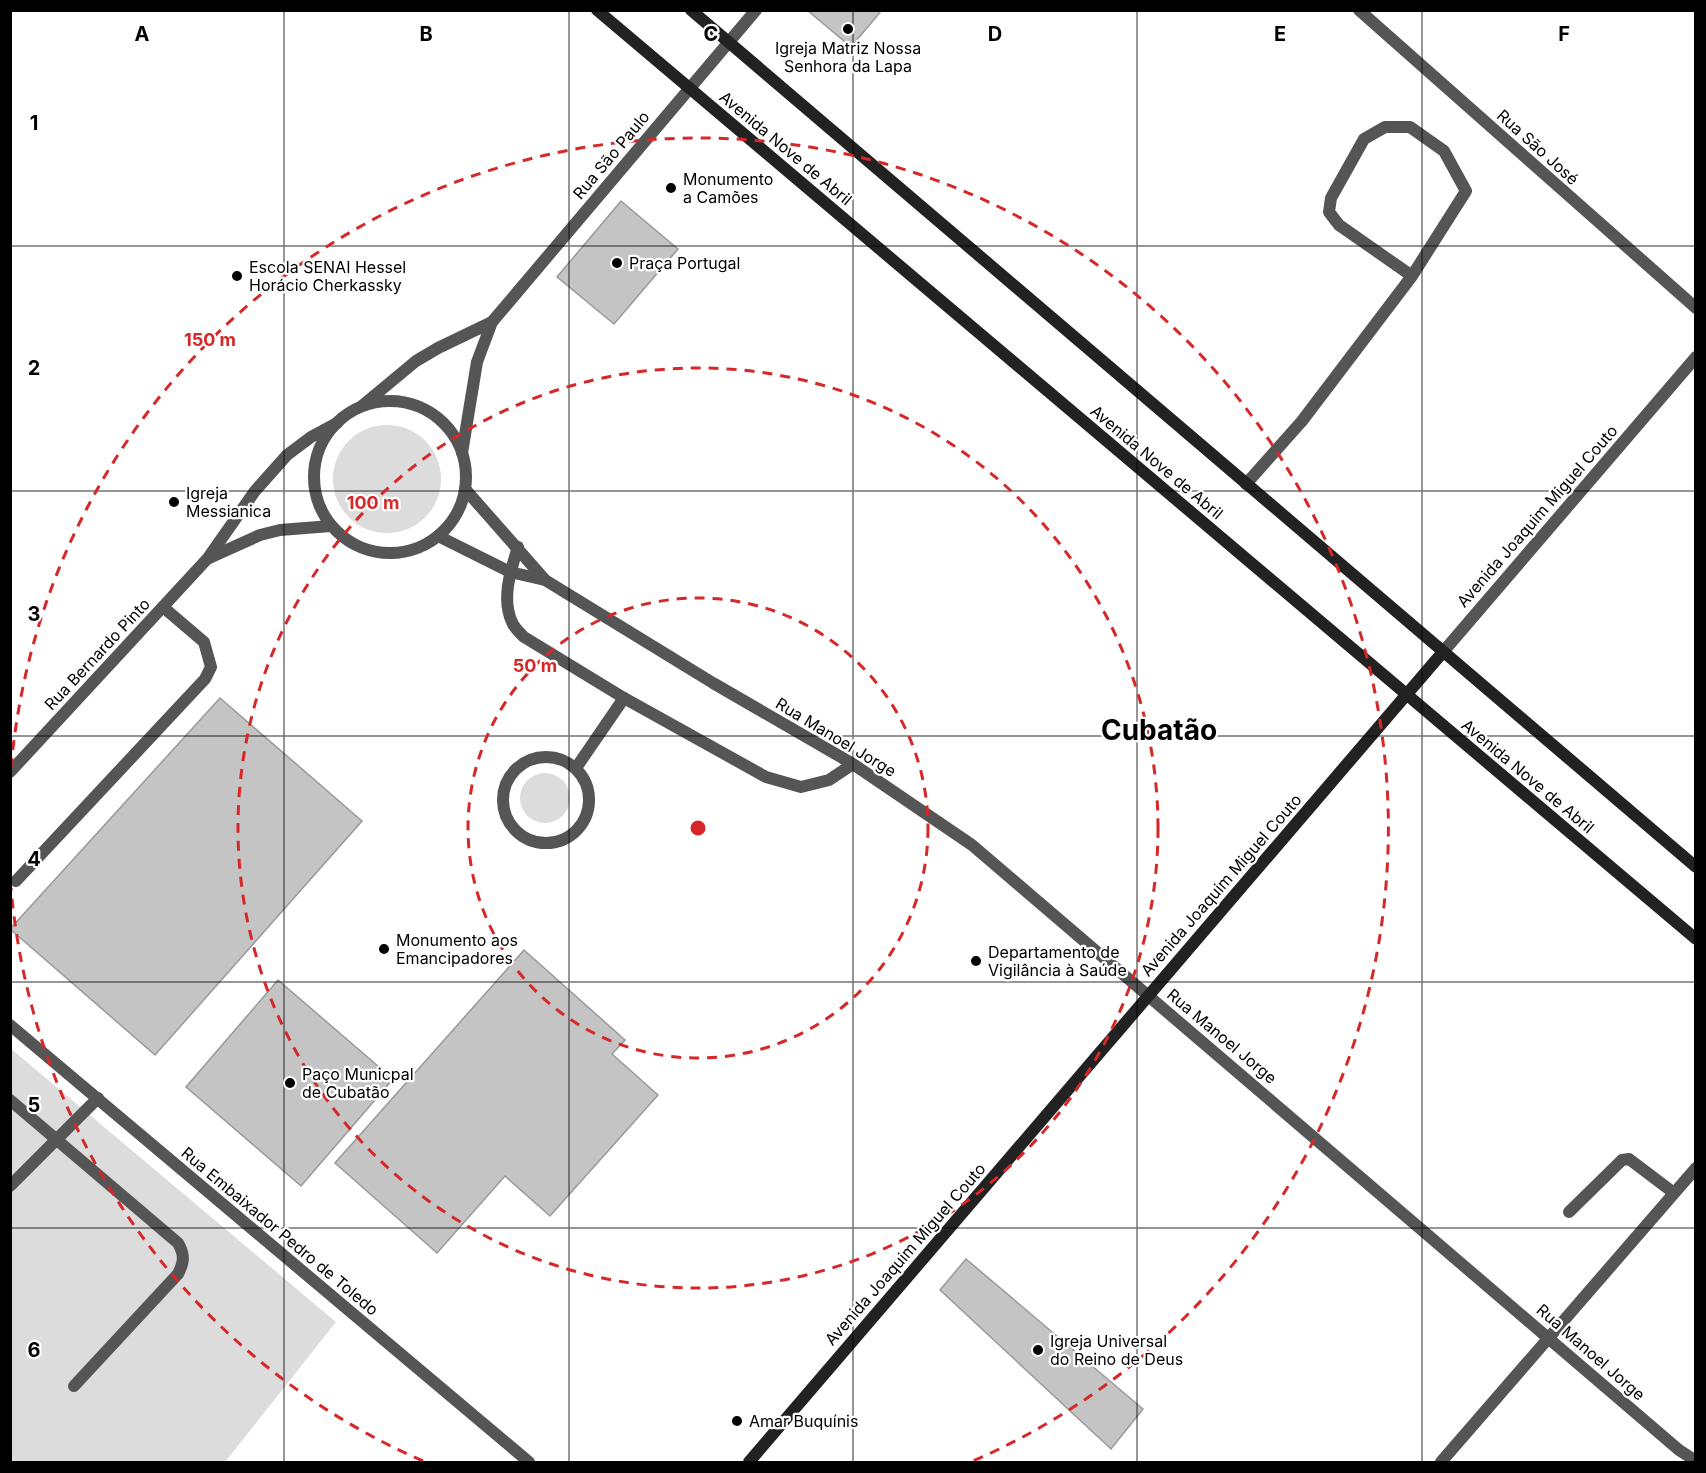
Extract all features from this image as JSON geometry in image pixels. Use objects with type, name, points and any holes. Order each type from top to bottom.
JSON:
[{"type":"main road","name":"Avenida Nove de Abril","points":[[597,10],[1695,939]]},
{"type":"main road","points":[[691,10],[728,44],[1695,867]]},
{"type":"main road","name":"Avenida Joaquim Miguel Couto","points":[[749,1462],[1443,652]]},
{"type":"street","name":"Rua São Paulo","points":[[462,453],[477,363],[492,322],[756,10]]},
{"type":"street","name":"Rua São José","points":[[1359,10],[1695,308]]},
{"type":"street","points":[[1246,484],[1302,421],[1412,276],[1466,191],[1444,151],[1410,127],[1385,127],[1364,139],[1331,198],[1329,212],[1339,225],[1412,276]]},
{"type":"street","name":"Rua São Paulo","points":[[359,408],[416,361],[492,322]]},
{"type":"street","name":"Avenida Joaquim Miguel Couto","points":[[1443,652],[1695,357]]},
{"type":"street","points":[[376,403],[412,404],[429,412],[443,423],[454,437],[462,453],[466,471],[465,489],[460,507],[451,523],[438,536],[417,548],[406,552],[382,553],[360,547],[344,538],[331,526],[320,507],[314,485],[315,462],[323,441],[337,423],[359,408],[376,403]]},
{"type":"street","name":"Rua Bernardo Pinto","points":[[10,772],[208,558],[255,491],[287,455],[311,437],[337,423]]},
{"type":"street","name":"Rua Manoel Jorge","points":[[465,489],[545,580]]},
{"type":"street","name":"Rua Bernardo Pinto","points":[[208,558],[260,535],[280,530],[331,526]]},
{"type":"street","name":"Rua Manoel Jorge","points":[[438,536],[510,572],[545,580],[713,683],[853,764],[972,845],[1550,1337],[1679,1450],[1695,1461]]},
{"type":"street","points":[[518,547],[510,572],[508,608],[512,624],[524,637],[624,698],[766,777],[801,787],[829,780],[853,764]]},
{"type":"street","points":[[16,881],[205,679],[212,667],[204,642],[163,607]]},
{"type":"street","points":[[576,768],[624,698]]},
{"type":"street","points":[[550,756],[564,760],[576,768],[587,786],[589,807],[584,820],[575,832],[549,843],[534,842],[522,836],[511,826],[504,813],[502,799],[505,785],[522,763],[536,757],[550,756]]},
{"type":"street","name":"Rua Embaixador Pedro de Toledo","points":[[10,1025],[529,1462]]},
{"type":"street","points":[[10,1186],[98,1098]]},
{"type":"street","points":[[10,1100],[178,1243],[184,1253],[183,1264],[178,1275],[74,1386]]},
{"type":"street","points":[[1569,1212],[1622,1160],[1629,1159],[1674,1193]]},
{"type":"street","points":[[1441,1462],[1695,1168]]},
{"type":"shaded area","points":[[387,425],[408,429],[425,441],[437,458],[441,479],[437,500],[425,517],[408,529],[387,533],[366,529],[349,517],[337,500],[333,479],[337,458],[349,441],[366,429]]},
{"type":"shaded area","points":[[545,773],[554,775],[565,784],[570,798],[568,807],[559,818],[545,823],[536,821],[525,812],[520,798],[522,789],[531,778]]},
{"type":"shaded area","points":[[10,1048],[336,1322],[225,1462],[11,1462]]},
{"type":"building","name":"Igreja Matriz Nossa Senhora da Lapa","points":[[807,10],[882,10],[851,47]]},
{"type":"building","name":"Praça Portugal","points":[[621,201],[678,249],[614,324],[557,277]]},
{"type":"building","points":[[220,698],[362,821],[155,1055],[10,929]]},
{"type":"building","points":[[524,950],[625,1040],[612,1054],[658,1095],[550,1216],[505,1176],[437,1253],[335,1163]]},
{"type":"building","name":"Paço Municpal de Cubatão","points":[[278,980],[393,1079],[301,1186],[186,1087]]},
{"type":"building","name":"Igreja Universal do Reino de Deus","points":[[966,1259],[1143,1409],[1111,1449],[940,1290]]},
{"type":"place","name":"Igreja Matriz Nossa Senhora da Lapa","points":[[848,29]]},
{"type":"place","name":"Monumento a Camões","points":[[671,188]]},
{"type":"place","name":"Praça Portugal","points":[[617,263]]},
{"type":"place","name":"Escola SENAI Hessel Horácio Cherkassky","points":[[237,276]]},
{"type":"place","name":"Igreja Messianica","points":[[174,502]]},
{"type":"place","name":"Monumento aos Emancipadores","points":[[384,949]]},
{"type":"place","name":"Departamento de Vigilância à Saúde","points":[[976,961]]},
{"type":"place","name":"Paço Municpal de Cubatão","points":[[290,1083]]},
{"type":"place","name":"Igreja Universal do Reino de Deus","points":[[1038,1350]]},
{"type":"place","name":"Amar Buquínis","points":[[737,1421]]},
{"type":"district","name":"Cubatão","points":[[1159,730]]}]
